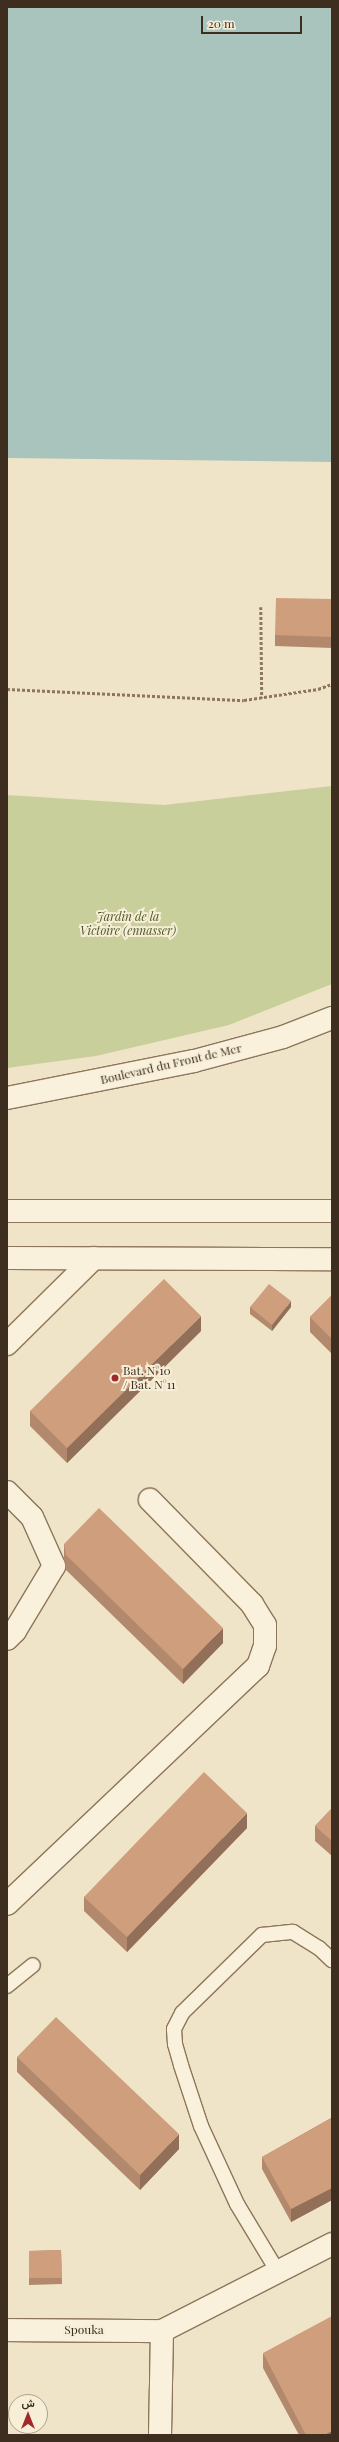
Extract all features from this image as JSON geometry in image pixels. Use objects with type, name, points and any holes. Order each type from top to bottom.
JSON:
[{"type":"street","name":"Boulevard du Front de Mer","points":[[7,1098],[194,1060],[283,1037],[332,1018]]},
{"type":"street","points":[[7,1211],[332,1211]]},
{"type":"street","points":[[7,1258],[332,1259]]},
{"type":"street","points":[[7,1344],[94,1258]]},
{"type":"street","points":[[7,1492],[32,1517],[54,1566],[16,1631],[7,1640]]},
{"type":"street","points":[[7,1904],[258,1666],[265,1646],[265,1625],[252,1604],[150,1500]]},
{"type":"street","points":[[160,2435],[162,2331],[332,2244]]},
{"type":"street","name":"Spouka","points":[[7,2330],[162,2331]]},
{"type":"lane","points":[[278,2272],[237,2204],[201,2126],[175,2044],[174,2029],[182,2012],[262,1936],[293,1932],[319,1948],[332,1960]]},
{"type":"lane","points":[[7,1986],[32,1964]]},
{"type":"path","points":[[261,607],[262,698]]},
{"type":"path","points":[[7,689],[244,700],[318,689],[332,684]]},
{"type":"green space","name":"Jardin de la Victoire (ennasser)","points":[[332,786],[332,984],[229,1025],[96,1056],[7,1068],[7,795],[164,805]]},
{"type":"water","points":[[7,7],[332,7],[332,462],[7,458]]},
{"type":"building","points":[[276,598],[332,599],[332,637],[275,635]]},
{"type":"building","name":"Bat. N°10 / Bat. N°11","points":[[164,1279],[201,1316],[67,1448],[30,1411]]},
{"type":"building","points":[[269,1284],[291,1301],[272,1325],[250,1307]]},
{"type":"building","points":[[332,1295],[332,1339],[310,1317]]},
{"type":"building","points":[[99,1508],[223,1628],[183,1669],[66,1555],[64,1544]]},
{"type":"building","points":[[204,1772],[247,1813],[127,1937],[84,1897]]},
{"type":"building","points":[[332,1808],[332,1841],[315,1826]]},
{"type":"building","points":[[56,2017],[179,2134],[140,2175],[17,2057]]},
{"type":"building","points":[[332,2118],[332,2188],[291,2209],[262,2157]]},
{"type":"building","points":[[61,2250],[62,2278],[29,2278],[29,2251]]},
{"type":"building","points":[[332,2316],[332,2431],[324,2435],[306,2435],[263,2353]]},
{"type":"place","name":"Bat. N°10 / Bat. N°11","points":[[115,1378]]}]
